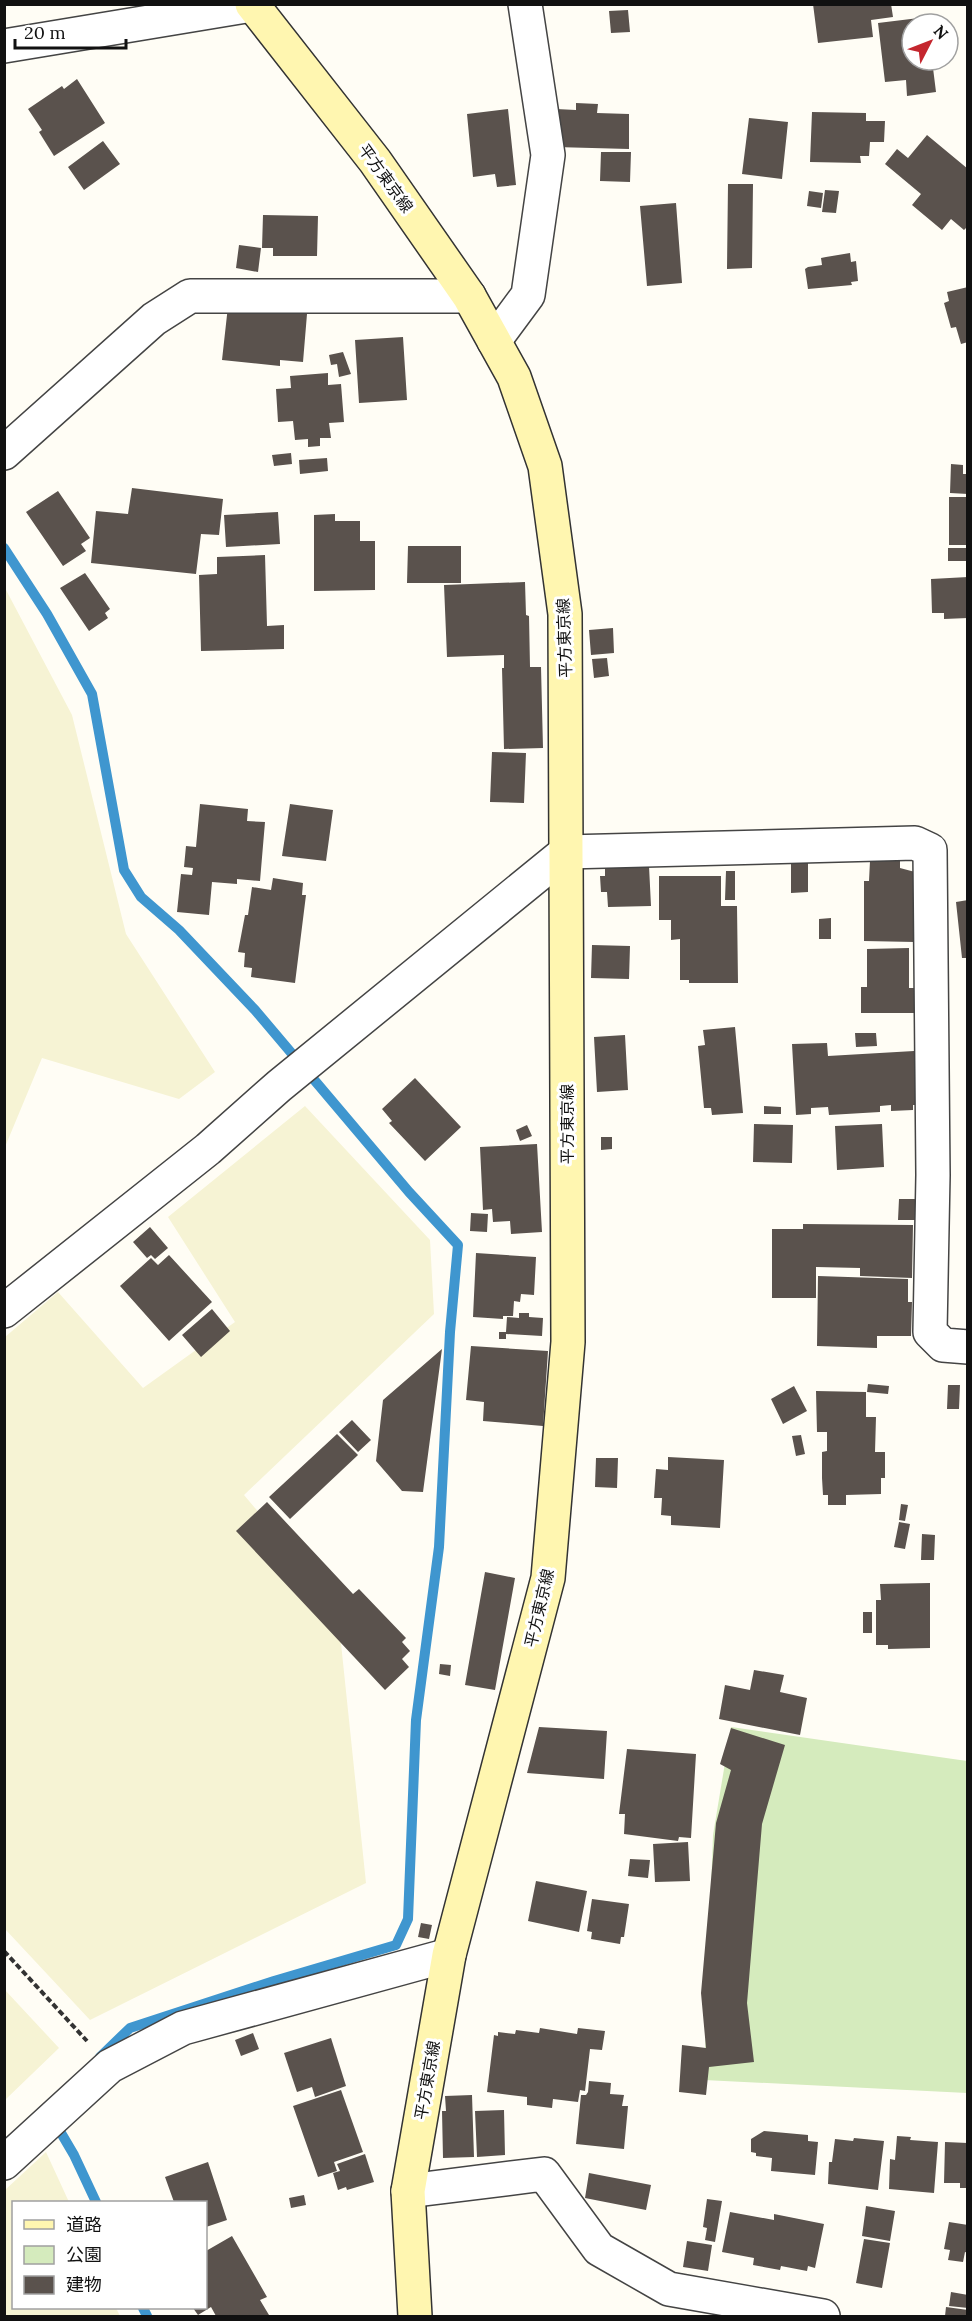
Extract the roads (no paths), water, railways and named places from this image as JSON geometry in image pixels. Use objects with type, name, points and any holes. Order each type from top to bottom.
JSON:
[{"type":"main road","name":"平方東京線","points":[[252,5],[375,161],[469,296],[514,377],[545,466],[565,614],[568,1342],[548,1578],[449,1955],[408,2190],[415,2316]]},
{"type":"street","points":[[494,341],[528,295],[548,155],[525,4]]},
{"type":"street","points":[[4,46],[252,5]]},
{"type":"street","points":[[4,453],[154,319],[190,296],[469,296]]},
{"type":"street","points":[[4,1311],[208,1149],[279,1086],[566,852],[915,843],[930,850],[933,1175],[930,1332],[943,1345],[968,1347]]},
{"type":"street","points":[[4,2163],[110,2066],[183,2028],[449,1955]]},
{"type":"street","points":[[408,2190],[544,2174],[599,2249],[669,2289],[823,2316]]},
{"type":"waterway","points":[[4,548],[47,614],[92,694],[124,870],[141,897],[179,930],[255,1010],[409,1192],[458,1245],[450,1332],[439,1547],[416,1720],[408,1919],[396,1945],[274,1981],[130,2028],[100,2057]]},
{"type":"waterway","points":[[54,2121],[74,2155],[96,2201]]},
{"type":"waterway","points":[[144,2309],[147,2316]]}]
